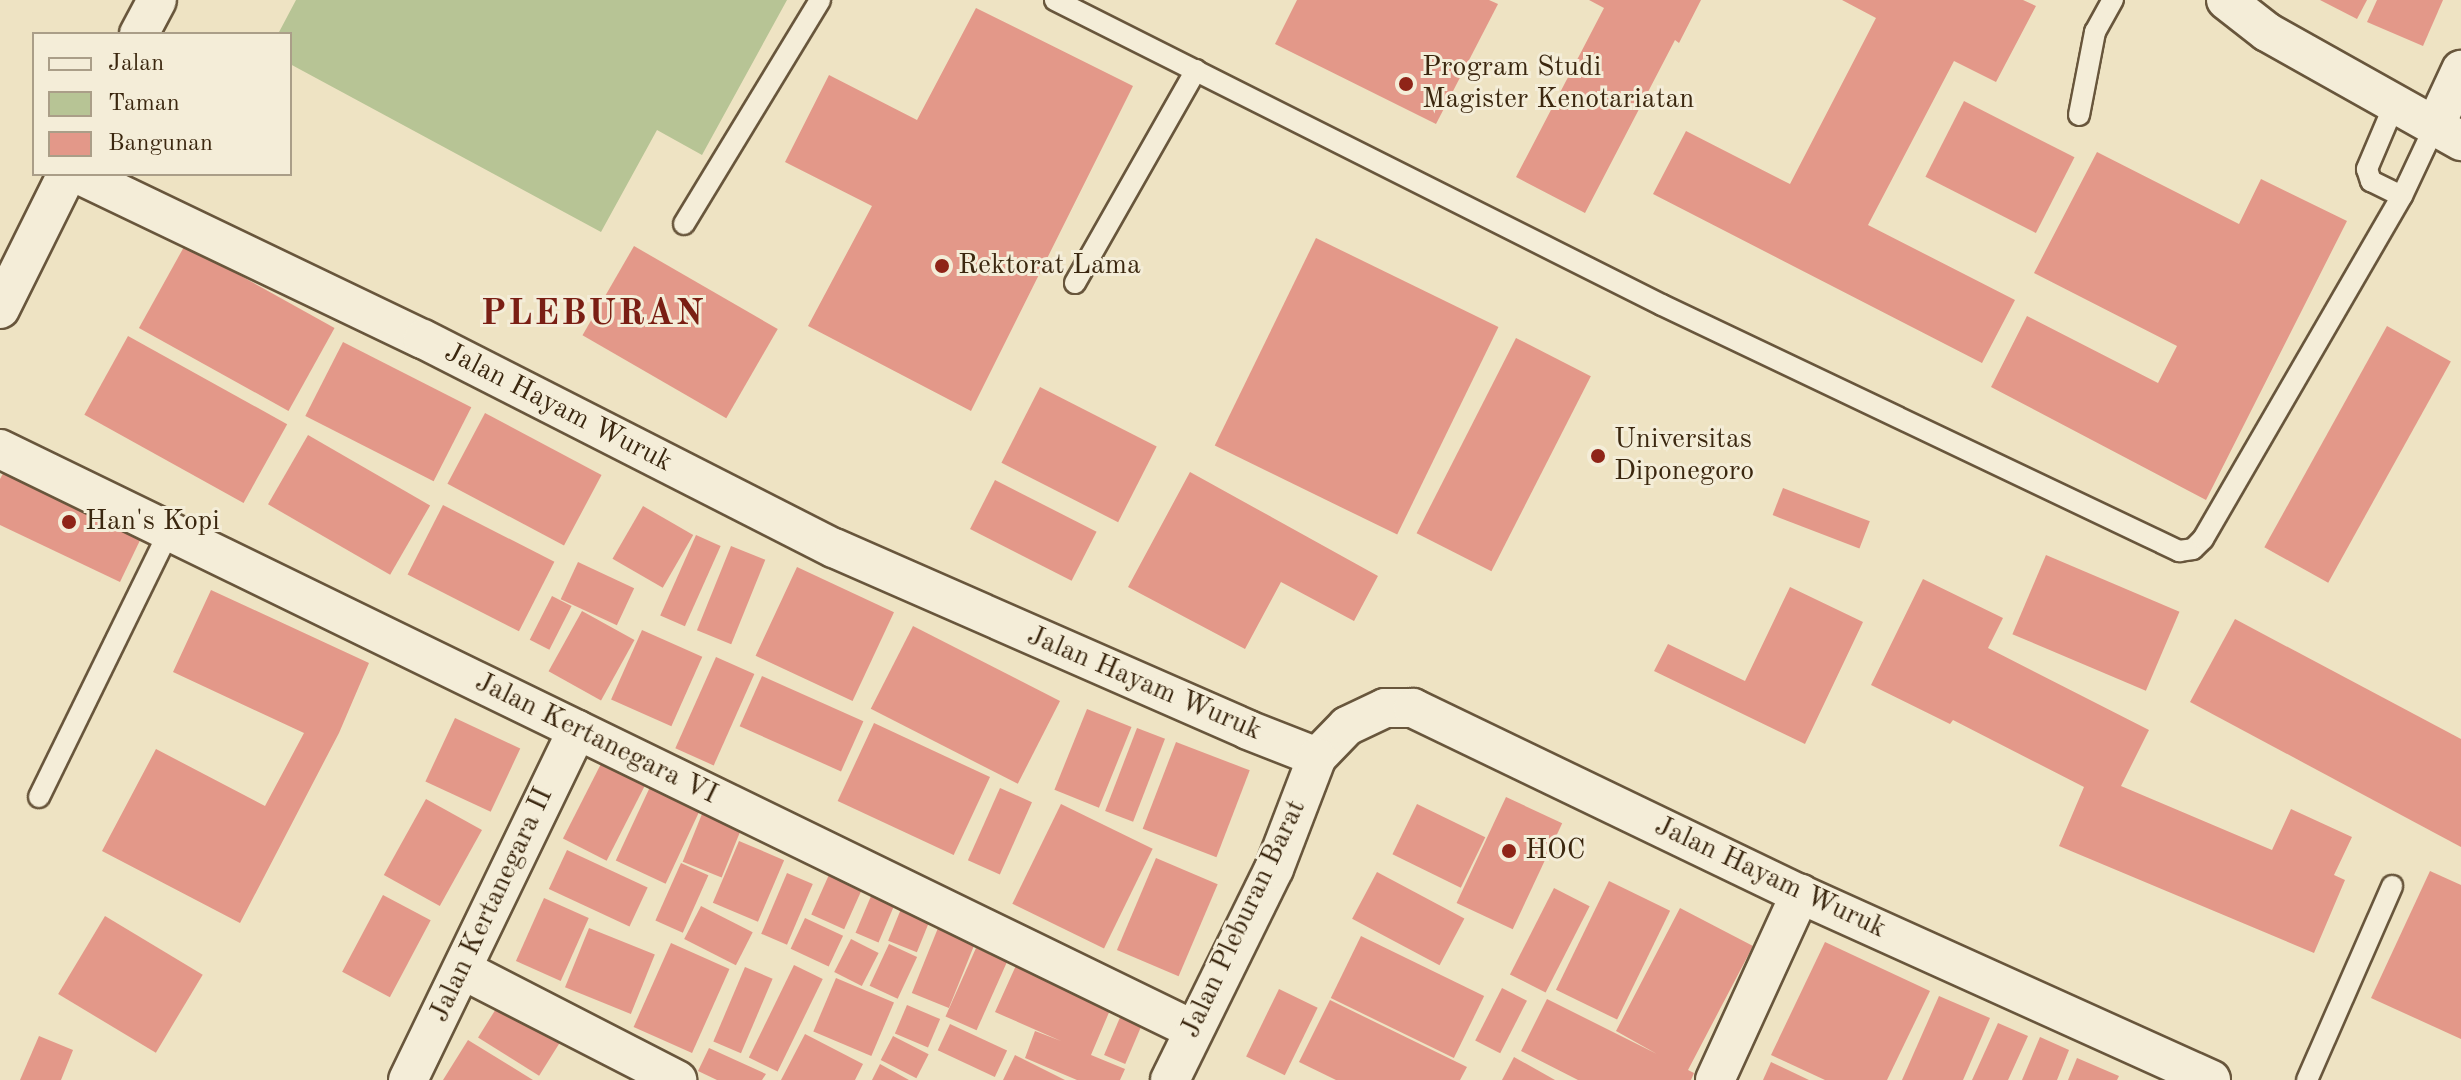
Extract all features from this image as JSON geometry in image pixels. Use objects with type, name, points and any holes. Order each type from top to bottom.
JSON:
[{"type":"street","points":[[140,32],[157,0]]},
{"type":"street","points":[[2226,0],[2267,32],[2448,133],[2461,70]]},
{"type":"street","points":[[0,309],[66,176]]},
{"type":"street","name":"Jalan Hayam Wuruk","points":[[82,176],[423,339],[834,548],[1248,730],[1317,757],[1347,726],[1385,708],[1413,708],[1800,894],[2211,1080]]},
{"type":"street","name":"Jalan Kertanegara VI","points":[[0,449],[1192,1029]]},
{"type":"street","name":"Jalan Kertanegara II","points":[[408,1080],[577,730]]},
{"type":"street","name":"Jalan Pleburan Barat","points":[[1170,1080],[1192,1029],[1274,869],[1317,757]]},
{"type":"street","points":[[1715,1080],[1800,894]]},
{"type":"street","points":[[463,970],[677,1080]]},
{"type":"lane","points":[[684,224],[820,0]]},
{"type":"lane","points":[[1055,0],[1662,305],[2179,551],[2193,549],[2203,539],[2402,196],[2448,133]]},
{"type":"lane","points":[[2079,115],[2095,32],[2113,0]]},
{"type":"lane","points":[[1075,283],[1196,70]]},
{"type":"lane","points":[[2395,103],[2367,169],[2371,181],[2402,196]]},
{"type":"lane","points":[[39,797],[169,532]]},
{"type":"lane","points":[[2307,1080],[2392,886]]},
{"type":"green space","points":[[296,0],[787,0],[702,155],[657,130],[601,232],[292,65],[292,32],[279,32]]},
{"type":"building","name":"Program Studi Magister Kenotariatan","points":[[1297,0],[1489,0],[1498,4],[1436,124],[1275,44]]},
{"type":"building","points":[[1589,0],[1701,0],[1679,43],[1675,40],[1585,213],[1516,177],[1604,8]]},
{"type":"building","points":[[1842,0],[2023,0],[2036,6],[1996,82],[1954,61],[1868,225],[2015,300],[1982,363],[1653,194],[1686,131],[1790,184],[1876,18]]},
{"type":"building","points":[[2320,0],[2367,0],[2357,19]]},
{"type":"building","points":[[2377,0],[2443,0],[2423,46],[2367,22]]},
{"type":"building","name":"Rektorat Lama","points":[[976,8],[1133,86],[971,411],[808,326],[872,206],[785,162],[829,75],[917,120]]},
{"type":"building","points":[[1964,101],[2074,157],[2036,233],[1925,177]]},
{"type":"building","points":[[2097,152],[2239,224],[2261,179],[2347,221],[2206,500],[1991,387],[2027,316],[2158,383],[2177,346],[2034,273]]},
{"type":"building","points":[[1316,238],[1498,327],[1397,535],[1215,446]]},
{"type":"building","points":[[185,245],[335,328],[289,411],[139,328]]},
{"type":"building","points":[[634,246],[778,329],[726,418],[582,335]]},
{"type":"building","points":[[2387,326],[2451,361],[2328,583],[2264,547]]},
{"type":"building","points":[[128,336],[287,424],[244,503],[84,415]]},
{"type":"building","points":[[1516,338],[1591,376],[1491,571],[1417,533]]},
{"type":"building","points":[[343,342],[471,407],[434,481],[305,416]]},
{"type":"building","points":[[1040,387],[1157,446],[1118,522],[1001,463]]},
{"type":"building","points":[[485,413],[602,475],[564,546],[447,484]]},
{"type":"building","points":[[308,435],[430,505],[390,575],[268,504]]},
{"type":"building","points":[[6,468],[144,532],[120,582],[0,525],[0,479]]},
{"type":"building","points":[[1190,472],[1378,576],[1354,621],[1281,582],[1245,649],[1128,587]]},
{"type":"building","points":[[995,480],[1097,532],[1072,581],[970,529]]},
{"type":"building","points":[[1783,488],[1870,521],[1859,548],[1773,515]]},
{"type":"building","points":[[443,505],[554,562],[519,631],[408,574]]},
{"type":"building","points":[[643,506],[693,535],[663,588],[612,559]]},
{"type":"building","points":[[696,535],[721,546],[685,626],[660,615]]},
{"type":"building","points":[[731,546],[765,560],[731,644],[697,630]]},
{"type":"building","points":[[2046,555],[2179,612],[2146,691],[2012,634]]},
{"type":"building","points":[[578,562],[634,588],[617,625],[561,599]]},
{"type":"building","points":[[797,567],[894,612],[853,701],[756,656]]},
{"type":"building","points":[[1923,579],[2003,618],[1988,648],[2149,730],[2121,786],[2272,850],[2291,809],[2352,837],[2334,875],[2345,880],[2314,953],[2059,846],[2084,787],[1953,720],[1950,724],[1871,685]]},
{"type":"building","points":[[1790,587],[1863,622],[1805,744],[1654,671],[1668,644],[1745,681]]},
{"type":"building","points":[[211,590],[369,663],[339,733],[240,923],[102,851],[156,749],[265,806],[304,733],[173,672]]},
{"type":"building","points":[[552,596],[572,606],[549,650],[530,640]]},
{"type":"building","points":[[582,611],[634,640],[601,700],[549,671]]},
{"type":"building","points":[[2235,619],[2461,739],[2461,847],[2190,702]]},
{"type":"building","points":[[913,626],[1060,701],[1018,784],[871,709]]},
{"type":"building","points":[[642,630],[702,657],[671,726],[611,699]]},
{"type":"building","points":[[716,657],[754,674],[714,765],[675,748]]},
{"type":"building","points":[[762,676],[863,721],[841,771],[740,726]]},
{"type":"building","points":[[1087,709],[1132,727],[1099,808],[1054,790]]},
{"type":"building","points":[[455,718],[520,748],[491,812],[425,781]]},
{"type":"building","points":[[874,723],[990,777],[954,855],[838,801]]},
{"type":"building","points":[[1137,728],[1165,739],[1133,822],[1105,811]]},
{"type":"building","points":[[1176,742],[1250,770],[1216,857],[1143,829]]},
{"type":"building","points":[[607,752],[651,774],[607,861],[563,838]]},
{"type":"building","points":[[650,787],[700,810],[666,884],[616,860]]},
{"type":"building","points":[[1000,788],[1032,802],[1000,874],[968,860]]},
{"type":"building","points":[[1506,797],[1562,823],[1513,929],[1457,903]]},
{"type":"building","points":[[426,799],[482,830],[440,906],[384,875]]},
{"type":"building","points":[[1061,804],[1153,849],[1104,948],[1012,904]]},
{"type":"building","points":[[1417,804],[1485,837],[1461,888],[1392,854]]},
{"type":"building","points":[[704,809],[743,825],[722,878],[683,862]]},
{"type":"building","points":[[739,841],[784,860],[758,922],[713,903]]},
{"type":"building","points":[[567,850],[648,888],[629,927],[549,889]]},
{"type":"building","points":[[1156,858],[1218,884],[1179,976],[1117,950]]},
{"type":"building","points":[[681,863],[708,875],[683,933],[655,921]]},
{"type":"building","points":[[832,868],[865,883],[844,929],[811,915]]},
{"type":"building","points":[[2430,871],[2461,885],[2461,1039],[2371,998]]},
{"type":"building","points":[[1377,872],[1464,918],[1440,965],[1352,919]]},
{"type":"building","points":[[787,873],[813,884],[787,945],[761,934]]},
{"type":"building","points":[[1609,881],[1670,911],[1617,1020],[1556,990]]},
{"type":"building","points":[[877,882],[900,892],[879,942],[856,933]]},
{"type":"building","points":[[1554,888],[1590,906],[1546,993],[1510,974]]},
{"type":"building","points":[[383,895],[431,920],[390,997],[342,972]]},
{"type":"building","points":[[544,898],[589,918],[561,981],[516,961]]},
{"type":"building","points":[[905,899],[934,911],[917,952],[888,941]]},
{"type":"building","points":[[701,906],[753,932],[736,965],[684,939]]},
{"type":"building","points":[[1680,908],[1753,946],[1688,1070],[1694,1073],[1691,1080],[1578,1080],[1521,1051],[1547,999],[1657,1054],[1616,1031]]},
{"type":"building","points":[[105,916],[203,975],[156,1053],[58,994]]},
{"type":"building","points":[[805,918],[843,936],[829,967],[791,949]]},
{"type":"building","points":[[589,928],[655,955],[631,1014],[565,987]]},
{"type":"building","points":[[938,928],[975,943],[949,1008],[912,993]]},
{"type":"building","points":[[1361,936],[1484,996],[1454,1058],[1331,998]]},
{"type":"building","points":[[851,939],[879,953],[862,986],[834,972]]},
{"type":"building","points":[[1825,942],[1930,991],[1887,1080],[1825,1080],[1771,1055]]},
{"type":"building","points":[[671,943],[729,969],[692,1053],[634,1027]]},
{"type":"building","points":[[889,944],[917,957],[898,999],[870,986]]},
{"type":"building","points":[[976,948],[1007,962],[977,1030],[945,1017]]},
{"type":"building","points":[[1018,961],[1113,1003],[1091,1055],[1125,1069],[1120,1080],[1077,1080],[1025,1058],[1035,1031],[1061,1041],[995,1012]]},
{"type":"building","points":[[794,965],[823,979],[778,1072],[749,1058]]},
{"type":"building","points":[[745,967],[773,979],[741,1053],[713,1042]]},
{"type":"building","points":[[836,978],[894,1003],[871,1056],[813,1031]]},
{"type":"building","points":[[1502,988],[1527,1001],[1500,1053],[1475,1041]]},
{"type":"building","points":[[1279,989],[1318,1008],[1285,1075],[1246,1056]]},
{"type":"building","points":[[504,996],[565,1034],[539,1076],[478,1038]]},
{"type":"building","points":[[1939,996],[1990,1018],[1963,1080],[1902,1080]]},
{"type":"building","points":[[1330,1000],[1467,1067],[1460,1080],[1336,1080],[1299,1062]]},
{"type":"building","points":[[907,1005],[940,1019],[928,1048],[895,1034]]},
{"type":"building","points":[[1124,1008],[1145,1017],[1125,1064],[1104,1055]]},
{"type":"building","points":[[1998,1023],[2028,1036],[2008,1080],[1972,1080]]},
{"type":"building","points":[[950,1024],[1007,1051],[995,1077],[938,1050]]},
{"type":"building","points":[[805,1034],[863,1064],[855,1080],[781,1080]]},
{"type":"building","points":[[39,1036],[73,1050],[61,1080],[20,1080]]},
{"type":"building","points":[[893,1036],[929,1054],[916,1078],[881,1060]]},
{"type":"building","points":[[2040,1037],[2069,1050],[2057,1080],[2022,1080]]},
{"type":"building","points":[[468,1040],[533,1080],[443,1080]]},
{"type":"building","points":[[709,1048],[766,1074],[762,1080],[717,1080],[698,1071]]},
{"type":"building","points":[[1015,1055],[1065,1080],[1003,1080]]},
{"type":"building","points":[[1514,1057],[1555,1080],[1502,1080]]},
{"type":"building","points":[[2077,1058],[2119,1076],[2117,1080],[2068,1080]]},
{"type":"building","points":[[1771,1062],[1809,1080],[1763,1080]]},
{"type":"building","points":[[880,1064],[909,1080],[872,1080]]},
{"type":"place","name":"Program Studi Magister Kenotariatan","points":[[1406,84]]},
{"type":"place","name":"Rektorat Lama","points":[[942,266]]},
{"type":"place","name":"Universitas Diponegoro","points":[[1598,456]]},
{"type":"place","name":"Han's Kopi","points":[[69,522]]},
{"type":"place","name":"HOC","points":[[1509,851]]},
{"type":"district","name":"PLEBURAN","points":[[593,316]]}]
